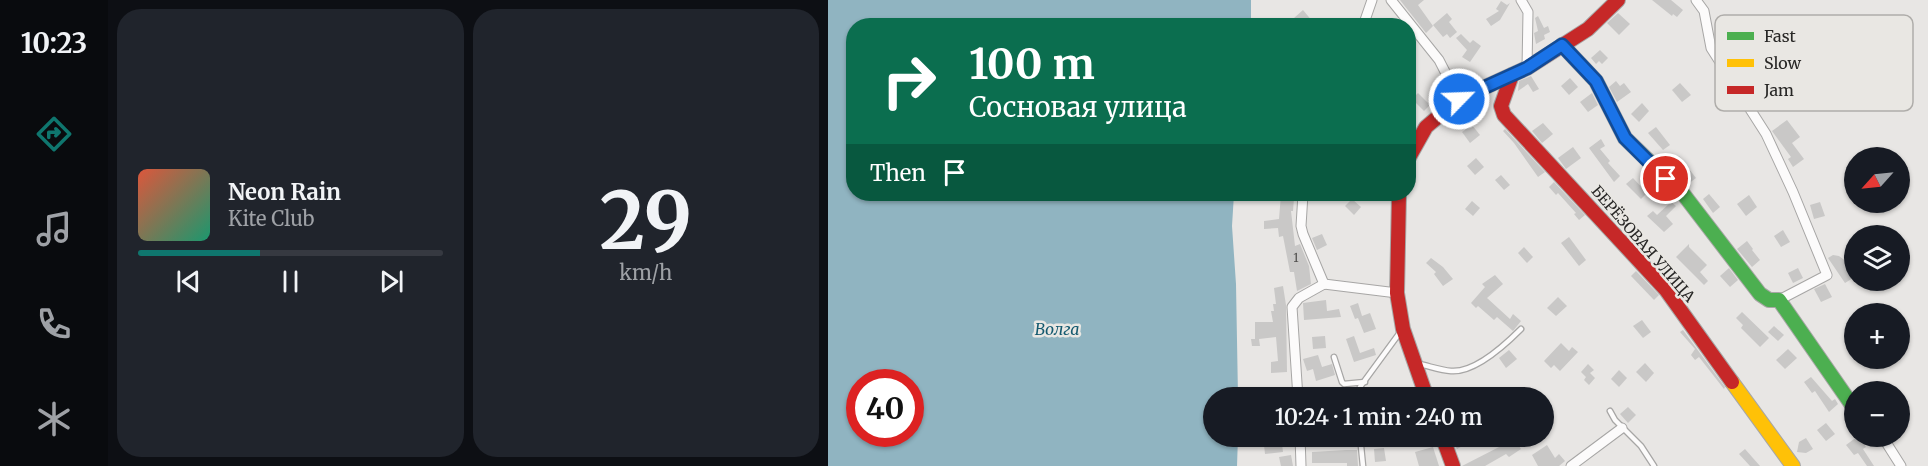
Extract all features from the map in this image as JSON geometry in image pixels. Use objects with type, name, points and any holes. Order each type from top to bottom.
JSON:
[{"type":"street","points":[[1365,18],[1372,0]]},
{"type":"street","points":[[1391,0],[1405,18]]},
{"type":"street","points":[[1521,0],[1528,12],[1527,68]]},
{"type":"street","points":[[1416,145],[1426,127],[1459,99],[1527,68],[1588,29],[1618,0]]},
{"type":"street","points":[[1696,0],[1704,11],[1711,48],[1715,54]]},
{"type":"street","points":[[1416,31],[1439,60],[1459,99]]},
{"type":"street","points":[[1562,45],[1596,81],[1625,138],[1684,195],[1760,294],[1769,300],[1779,300],[1827,275],[1793,192],[1766,134],[1751,111]]},
{"type":"street","name":"БЕРЁЗОВАЯ УЛИЦА","points":[[1512,75],[1502,106],[1504,115],[1666,290],[1793,466]]},
{"type":"street","points":[[1303,201],[1301,226],[1303,234],[1324,284]]},
{"type":"street","points":[[1399,201],[1397,293],[1402,329],[1423,387]]},
{"type":"street","points":[[1297,387],[1292,307],[1299,298],[1324,284],[1397,293]]},
{"type":"street","points":[[1779,300],[1844,394]]},
{"type":"street","points":[[1572,466],[1622,428]]},
{"type":"street","points":[[1300,447],[1301,466]]},
{"type":"street","points":[[1446,447],[1453,466]]},
{"type":"street","points":[[1889,447],[1901,466]]},
{"type":"lane","points":[[1360,387],[1402,329],[1419,364],[1451,371],[1461,370],[1490,357],[1521,328]]},
{"type":"lane","points":[[1334,357],[1344,384],[1365,382]]},
{"type":"lane","points":[[1610,411],[1622,428],[1641,446],[1654,466]]},
{"type":"lane","points":[[1361,447],[1363,466]]},
{"type":"water","name":"Волга","points":[[828,0],[1251,0],[1251,18],[846,18],[846,201],[1234,201],[1232,226],[1236,284],[1238,387],[1203,387],[1203,447],[1238,447],[1237,466],[828,466]]},
{"type":"building","points":[[1400,0],[1424,0],[1418,5],[1433,26],[1426,33]]},
{"type":"building","points":[[1652,0],[1671,0],[1683,10],[1677,17],[1673,14],[1672,16]]},
{"type":"building","points":[[1501,1],[1507,5],[1510,3],[1500,20],[1491,26],[1486,19],[1499,11],[1496,9]]},
{"type":"building","points":[[1303,10],[1310,18],[1294,18]]},
{"type":"building","points":[[1447,13],[1452,19],[1449,22],[1457,32],[1450,38],[1447,34],[1443,37],[1433,25]]},
{"type":"building","points":[[1618,13],[1630,24],[1619,35],[1607,23]]},
{"type":"building","points":[[1538,16],[1544,28],[1548,26],[1550,32],[1544,35],[1545,39],[1536,44],[1534,33],[1538,31],[1535,18]]},
{"type":"building","points":[[1461,34],[1470,43],[1473,40],[1481,46],[1470,62],[1462,57],[1467,50],[1456,38]]},
{"type":"building","points":[[1600,50],[1608,58],[1602,64],[1599,61],[1596,64],[1591,58]]},
{"type":"building","points":[[1531,76],[1539,89],[1533,92],[1528,84],[1518,91],[1519,81]]},
{"type":"building","points":[[1570,78],[1578,87],[1569,95],[1561,86]]},
{"type":"building","points":[[1616,81],[1620,86],[1624,83],[1631,92],[1617,102],[1609,87]]},
{"type":"building","points":[[1680,83],[1691,95],[1682,102],[1672,90]]},
{"type":"building","points":[[1418,93],[1430,105],[1424,111],[1416,103]]},
{"type":"building","points":[[1592,93],[1598,105],[1588,112],[1580,102]]},
{"type":"building","points":[[1642,103],[1649,111],[1639,122],[1631,114]]},
{"type":"building","points":[[1787,120],[1800,137],[1792,143],[1804,159],[1793,167],[1788,159],[1791,157],[1772,131]]},
{"type":"building","points":[[1543,123],[1553,134],[1542,143],[1532,131]]},
{"type":"building","points":[[1472,125],[1480,135],[1470,143],[1462,132]]},
{"type":"building","points":[[1656,127],[1670,145],[1663,150],[1648,133]]},
{"type":"building","points":[[1505,129],[1545,172],[1538,177],[1503,131]]},
{"type":"building","points":[[1601,139],[1605,146],[1600,149],[1610,161],[1608,163],[1620,176],[1614,182],[1589,148]]},
{"type":"building","points":[[1573,147],[1581,158],[1566,169],[1558,158]]},
{"type":"building","points":[[1679,156],[1696,178],[1688,184],[1671,162]]},
{"type":"building","points":[[1476,158],[1484,167],[1475,175],[1467,166]]},
{"type":"building","points":[[1501,175],[1510,185],[1504,190],[1495,180]]},
{"type":"building","points":[[1633,178],[1647,193],[1641,199],[1626,184]]},
{"type":"building","points":[[1554,182],[1585,215],[1579,220],[1574,214],[1576,213],[1558,193],[1556,195],[1549,187]]},
{"type":"building","points":[[1709,194],[1720,207],[1713,213],[1703,199]]},
{"type":"building","points":[[1749,195],[1757,207],[1746,216],[1737,204]]},
{"type":"building","points":[[1280,201],[1294,201],[1293,211],[1291,211],[1295,246],[1300,244],[1309,266],[1311,284],[1297,291],[1294,272],[1290,272],[1283,236],[1279,237],[1278,228],[1264,229],[1264,221],[1279,219]]},
{"type":"building","points":[[1350,201],[1354,201],[1361,207],[1354,215],[1345,206]]},
{"type":"building","points":[[1472,201],[1480,208],[1473,216],[1465,209]]},
{"type":"building","points":[[1671,202],[1676,206],[1666,216],[1673,224],[1664,232],[1647,216],[1653,211],[1657,215]]},
{"type":"building","points":[[1820,202],[1825,216],[1814,219],[1810,205]]},
{"type":"building","points":[[1783,230],[1790,242],[1781,247],[1774,236]]},
{"type":"building","points":[[1322,234],[1327,245],[1317,250],[1312,238]]},
{"type":"building","points":[[1569,237],[1586,260],[1579,266],[1561,243]]},
{"type":"building","points":[[1747,241],[1760,260],[1752,267],[1737,249]]},
{"type":"building","points":[[1689,244],[1689,247],[1707,265],[1700,272],[1708,281],[1704,285],[1676,257]]},
{"type":"building","points":[[1524,247],[1533,257],[1527,263],[1518,253]]},
{"type":"building","points":[[1833,255],[1844,260],[1844,282],[1828,258]]},
{"type":"building","points":[[1431,258],[1453,279],[1443,286],[1434,274],[1436,272],[1426,263]]},
{"type":"building","points":[[1729,268],[1738,280],[1730,287],[1720,276]]},
{"type":"building","points":[[1798,268],[1803,278],[1793,283],[1788,273]]},
{"type":"building","points":[[1636,271],[1659,295],[1654,300],[1631,276]]},
{"type":"building","points":[[1495,275],[1503,284],[1487,298],[1510,319],[1513,314],[1521,321],[1513,331],[1497,317],[1494,320],[1471,303],[1485,287],[1482,284]]},
{"type":"building","points":[[1825,284],[1832,297],[1821,302],[1814,289]]},
{"type":"building","points":[[1283,286],[1286,305],[1287,372],[1271,373],[1271,362],[1278,361],[1276,337],[1259,339],[1260,346],[1252,346],[1251,339],[1255,339],[1255,322],[1273,322],[1271,311],[1274,311],[1273,304],[1276,304],[1274,288]]},
{"type":"building","points":[[1558,297],[1567,306],[1556,316],[1547,308]]},
{"type":"building","points":[[1326,300],[1327,311],[1339,309],[1341,317],[1304,320],[1303,303]]},
{"type":"building","points":[[1358,303],[1362,316],[1370,313],[1376,329],[1364,333],[1350,306]]},
{"type":"building","points":[[1742,312],[1769,338],[1760,347],[1741,328],[1743,325],[1736,318]]},
{"type":"building","points":[[1642,320],[1651,332],[1643,338],[1633,326]]},
{"type":"building","points":[[1774,326],[1784,335],[1778,341],[1768,332]]},
{"type":"building","points":[[1683,330],[1725,387],[1724,389],[1699,357],[1695,360],[1691,355],[1695,349],[1680,332]]},
{"type":"building","points":[[1325,336],[1326,348],[1313,349],[1312,337]]},
{"type":"building","points":[[1354,336],[1360,353],[1374,348],[1376,355],[1354,362],[1346,339]]},
{"type":"building","points":[[1561,343],[1569,351],[1572,347],[1578,352],[1560,371],[1554,365],[1551,368],[1544,361]]},
{"type":"building","points":[[1788,349],[1797,358],[1785,369],[1776,360]]},
{"type":"building","points":[[1509,350],[1517,359],[1506,368],[1499,358]]},
{"type":"building","points":[[1318,355],[1322,367],[1332,364],[1335,375],[1316,381],[1313,369],[1307,371],[1303,359]]},
{"type":"building","points":[[1645,363],[1654,373],[1646,382],[1636,372]]},
{"type":"building","points":[[1588,364],[1594,370],[1590,373],[1595,378],[1589,385],[1581,372]]},
{"type":"building","points":[[1619,370],[1627,378],[1619,387],[1611,379]]},
{"type":"building","points":[[1811,377],[1832,401],[1835,399],[1838,404],[1829,412],[1815,391],[1812,393],[1804,382]]},
{"type":"building","points":[[1628,407],[1636,415],[1628,423],[1620,414]]},
{"type":"building","points":[[1826,423],[1835,434],[1826,441],[1817,430]]},
{"type":"building","points":[[1806,438],[1813,449],[1806,453],[1797,452],[1799,442]]},
{"type":"building","points":[[1264,447],[1282,447],[1283,452],[1265,454]]},
{"type":"building","points":[[1433,447],[1439,466],[1419,466],[1415,452]]},
{"type":"building","points":[[1499,447],[1520,447],[1521,449],[1509,457],[1506,454],[1485,466],[1462,466]]},
{"type":"building","points":[[1544,447],[1548,447],[1555,458],[1559,454],[1565,461],[1559,466],[1538,466],[1532,455]]},
{"type":"building","points":[[1848,447],[1866,447],[1863,449],[1874,466],[1867,466],[1858,453],[1854,455]]},
{"type":"building","points":[[1384,448],[1386,461],[1375,462],[1374,449]]},
{"type":"building","points":[[1745,449],[1760,466],[1750,466],[1739,454]]},
{"type":"building","points":[[1357,450],[1358,466],[1347,466],[1347,463],[1312,463],[1312,452]]},
{"type":"building","points":[[1291,455],[1293,466],[1281,466],[1279,457]]},
{"type":"traffic: fast","points":[[1562,45],[1596,81],[1625,138],[1684,195],[1760,294],[1769,300],[1779,300],[1844,394]]},
{"type":"traffic: slow","points":[[1732,382],[1793,466]]},
{"type":"traffic: jam","points":[[1416,145],[1426,127],[1459,99],[1527,68],[1588,29],[1618,0]]},
{"type":"traffic: jam","points":[[1512,75],[1501,106],[1504,115],[1666,290],[1732,382]]},
{"type":"traffic: jam","points":[[1399,201],[1397,293],[1403,329],[1423,387]]},
{"type":"traffic: jam","points":[[1446,447],[1453,466]]},
{"type":"route","points":[[1459,99],[1527,68],[1562,45],[1596,81],[1625,138],[1666,179]]}]
